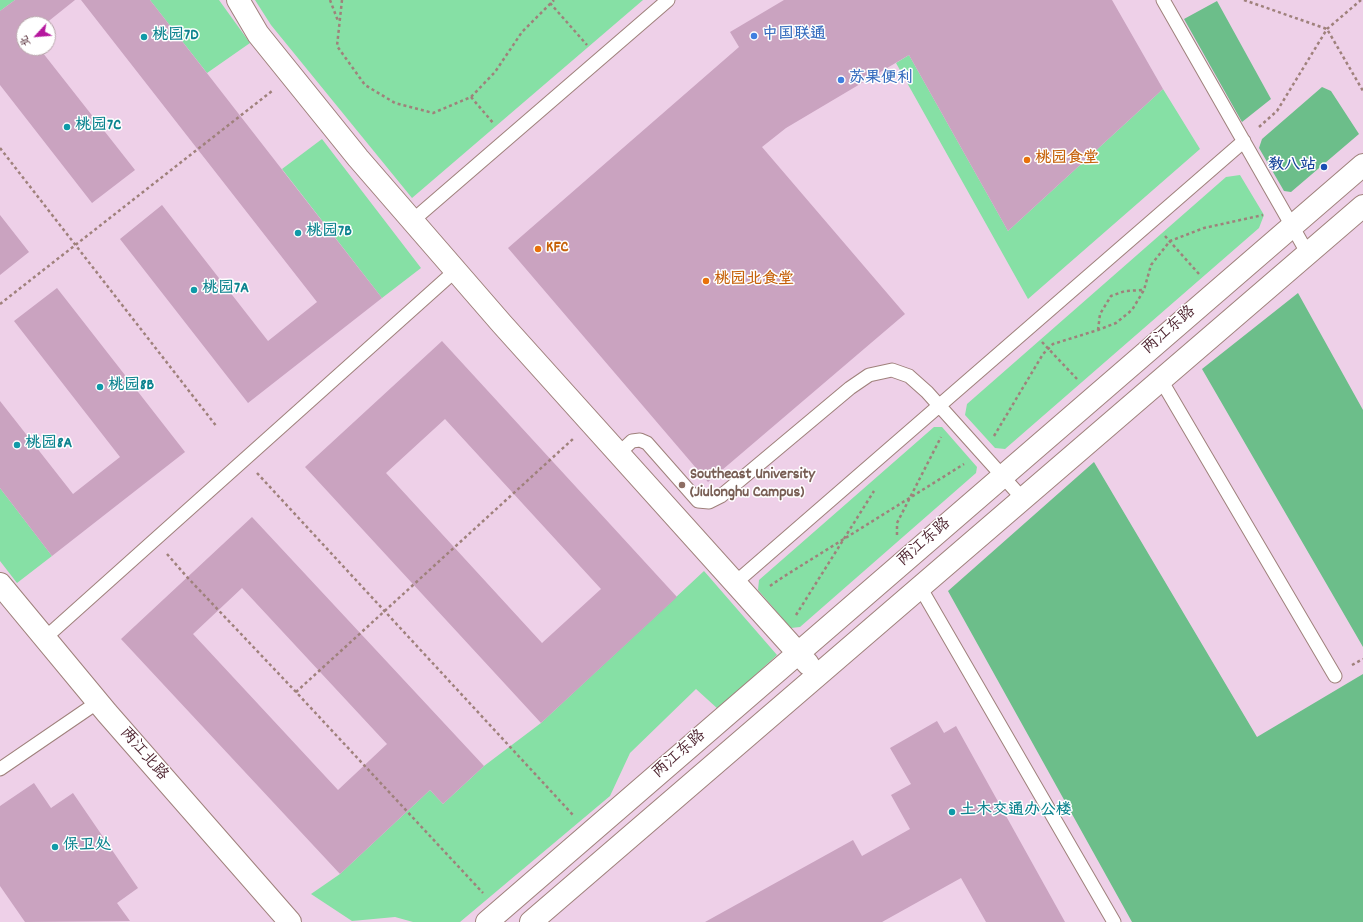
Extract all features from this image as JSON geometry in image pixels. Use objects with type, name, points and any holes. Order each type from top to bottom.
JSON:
[{"type":"street","points":[[238,0],[258,34],[358,158],[412,221],[590,423],[818,675]]},
{"type":"street","name":"两江东路","points":[[493,916],[799,654],[904,561],[1215,292],[1288,218],[1363,165]]},
{"type":"street","name":"两江东路","points":[[531,922],[1363,206]]},
{"type":"street","name":"两江北路","points":[[0,584],[98,702],[290,922]]},
{"type":"lane","points":[[412,221],[668,0]]},
{"type":"lane","points":[[1163,0],[1308,254]]},
{"type":"lane","points":[[735,583],[1244,141]]},
{"type":"lane","points":[[45,638],[455,271]]},
{"type":"lane","points":[[618,454],[632,441],[640,440],[646,443],[698,501],[710,502],[721,496],[850,388],[869,375],[892,370],[910,376],[939,405],[1023,498]]},
{"type":"lane","points":[[1161,380],[1335,676]]},
{"type":"lane","points":[[920,586],[1114,922]]},
{"type":"lane","points":[[0,770],[98,702]]},
{"type":"path","points":[[330,0],[339,24]]},
{"type":"path","points":[[342,0],[337,46],[364,85],[395,103],[433,113],[471,97],[495,72],[522,32],[554,0]]},
{"type":"path","points":[[1244,0],[1327,29],[1363,91]]},
{"type":"path","points":[[1244,141],[1277,111],[1327,29],[1361,0]]},
{"type":"path","points":[[550,3],[599,59]]},
{"type":"path","points":[[0,304],[291,75]]},
{"type":"path","points":[[471,97],[506,139]]},
{"type":"path","points":[[0,148],[217,427]]},
{"type":"path","points":[[751,600],[783,576],[960,467],[980,452],[995,434],[1043,354],[1053,344],[1116,323],[1132,310],[1144,290],[1151,265],[1170,241],[1204,228],[1288,218]]},
{"type":"path","points":[[1152,220],[1215,292]]},
{"type":"path","points":[[1098,330],[1100,314],[1111,296],[1125,291],[1144,290]]},
{"type":"path","points":[[1029,328],[1094,397]]},
{"type":"path","points":[[904,561],[898,540],[896,523],[951,418]]},
{"type":"path","points":[[296,692],[590,423]]},
{"type":"path","points":[[244,459],[590,833]]},
{"type":"path","points":[[783,636],[875,489]]},
{"type":"path","points":[[155,539],[187,577],[296,692],[493,916]]},
{"type":"shaded area","name":"Southeast University (Jiulonghu Campus)","points":[[0,0],[1363,0],[1363,922],[0,922]]},
{"type":"green space","points":[[0,0],[15,0],[0,11]]},
{"type":"green space","points":[[150,0],[219,0],[250,43],[207,73]]},
{"type":"green space","points":[[255,0],[643,0],[412,198],[271,25]]},
{"type":"green space","points":[[1217,1],[1271,99],[1242,122],[1184,19]]},
{"type":"green space","points":[[909,55],[1008,231],[1163,89],[1200,149],[1028,299],[896,63]]},
{"type":"green space","points":[[1322,87],[1331,91],[1359,134],[1291,192],[1284,191],[1259,148],[1262,139]]},
{"type":"green space","points":[[322,139],[421,268],[382,298],[282,169]]},
{"type":"green space","points":[[1240,175],[1264,215],[1259,228],[1005,449],[995,448],[965,415],[967,404],[1226,177]]},
{"type":"green space","points":[[1298,293],[1363,410],[1363,647],[1202,369]]},
{"type":"green space","points":[[934,427],[942,427],[977,467],[976,473],[800,627],[791,628],[758,590],[759,580]]},
{"type":"green space","points":[[1094,462],[1257,737],[1363,674],[1363,922],[1132,922],[948,591]]},
{"type":"green space","points":[[0,488],[52,556],[17,583],[0,561]]},
{"type":"green space","points":[[704,571],[777,655],[718,709],[696,689],[630,753],[610,796],[460,922],[413,922],[395,917],[352,921],[311,894],[340,874],[430,790],[443,804],[484,766],[541,723]]},
{"type":"building","name":"桃园7C","points":[[15,0],[75,0],[55,16],[16,16],[16,56],[45,56],[135,170],[92,203],[0,85],[0,11]]},
{"type":"building","points":[[81,0],[150,0],[382,298],[248,403],[120,239],[162,205],[268,341],[317,302]]},
{"type":"building","name":"桃园北食堂","points":[[784,0],[1112,0],[1163,89],[1008,231],[909,55],[786,128],[762,147],[905,314],[708,482],[508,248],[739,47],[730,32]]},
{"type":"building","points":[[0,215],[29,252],[0,275]]},
{"type":"building","points":[[57,288],[185,452],[52,556],[0,488],[0,401],[73,494],[120,457],[14,321]]},
{"type":"building","points":[[442,341],[677,597],[541,723],[305,467]],"holes":[[[445,419],[601,589],[542,643],[386,473]]]},
{"type":"building","points":[[252,517],[484,766],[443,804],[430,790],[340,874],[121,639]],"holes":[[[242,588],[387,744],[338,790],[193,634]]]},
{"type":"building","name":"土木交通办公楼","points":[[937,721],[944,733],[956,726],[1065,922],[986,922],[961,878],[882,922],[705,922],[853,840],[862,856],[910,829],[891,795],[911,784],[890,748]]},
{"type":"building","name":"保卫处","points":[[34,783],[51,808],[73,793],[138,888],[117,903],[130,921],[25,922],[0,886],[0,806]]},
{"type":"place","name":"中国联通","points":[[754,36]]},
{"type":"place","name":"桃园7D","points":[[144,37]]},
{"type":"place","name":"苏果便利","points":[[841,80]]},
{"type":"place","name":"桃园7C","points":[[67,127]]},
{"type":"place","name":"桃园食堂","points":[[1027,160]]},
{"type":"place","name":"教八站","points":[[1324,167]]},
{"type":"place","name":"桃园7B","points":[[298,233]]},
{"type":"place","name":"KFC","points":[[538,249]]},
{"type":"place","name":"桃园北食堂","points":[[706,281]]},
{"type":"place","name":"桃园7A","points":[[194,290]]},
{"type":"place","name":"桃园8B","points":[[100,387]]},
{"type":"place","name":"桃园8A","points":[[17,445]]},
{"type":"place","name":"Southeast University (Jiulonghu Campus)","points":[[682,485]]},
{"type":"place","name":"土木交通办公楼","points":[[952,812]]},
{"type":"place","name":"保卫处","points":[[55,847]]}]
